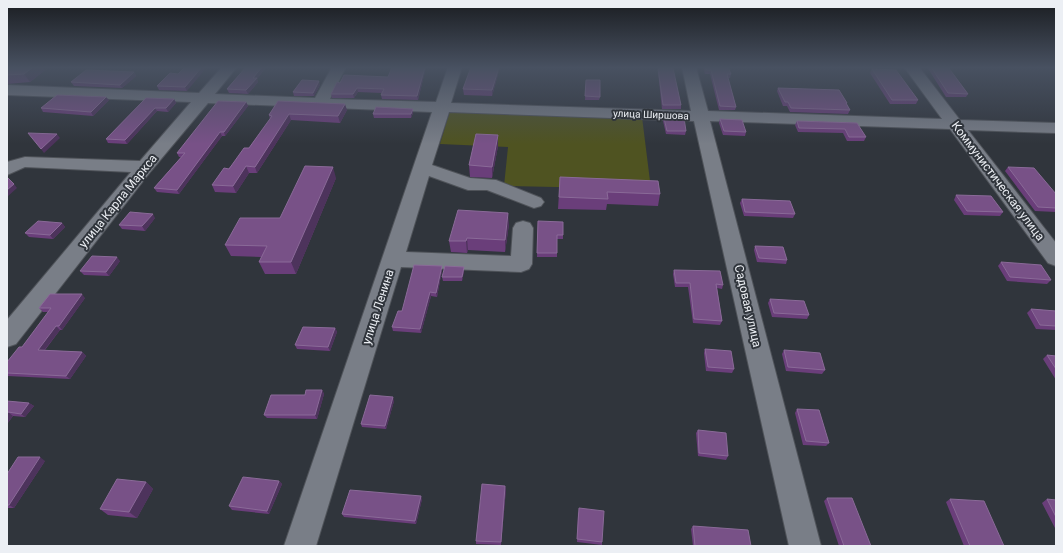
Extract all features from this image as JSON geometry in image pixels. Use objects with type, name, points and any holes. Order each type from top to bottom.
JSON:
[{"type":"street","name":"улица Ширшова","points":[[68,93],[203,99],[1056,128]]},
{"type":"street","name":"улица Карла Маркса","points":[[7,337],[145,167],[208,93]]},
{"type":"street","points":[[320,103],[325,93]]},
{"type":"street","name":"улица Ленина","points":[[300,546],[448,93]]},
{"type":"street","name":"Садовая улица","points":[[696,93],[805,546]]},
{"type":"street","name":"Коммунистическая улица","points":[[930,93],[1056,258]]},
{"type":"street","points":[[12,167],[25,162],[145,167]]},
{"type":"street","points":[[422,168],[468,184],[489,184],[534,202]]},
{"type":"street","points":[[394,259],[521,264],[523,228]]},
{"type":"green space","points":[[450,111],[642,117],[651,189],[504,186],[508,147],[440,144]]},
{"type":"building","points":[[332,93],[354,93],[353,94],[331,94]]},
{"type":"building","points":[[382,93],[418,93],[417,96],[381,95]]},
{"type":"building","points":[[585,93],[600,93],[600,97],[585,96]]},
{"type":"building","points":[[661,93],[678,93],[681,105],[663,105]]},
{"type":"building","points":[[717,93],[732,93],[736,107],[720,106]]},
{"type":"building","points":[[780,93],[841,93],[850,110],[791,108],[788,102],[785,102]]},
{"type":"building","points":[[887,93],[913,93],[918,100],[892,100]]},
{"type":"building","points":[[948,93],[967,93],[968,94]]},
{"type":"building","points":[[57,95],[106,97],[91,112],[41,108]]},
{"type":"building","points":[[146,98],[174,99],[166,108],[155,108],[125,140],[106,139]]},
{"type":"building","points":[[218,101],[246,102],[224,132],[220,132],[177,190],[154,188],[185,153],[177,153]]},
{"type":"building","points":[[278,101],[345,104],[338,116],[289,114],[255,167],[246,166],[233,186],[212,185],[224,168],[229,169],[244,148],[249,148],[272,116],[269,115]]},
{"type":"building","points":[[376,107],[413,109],[411,114],[373,114]]},
{"type":"building","points":[[664,118],[684,118],[686,131],[667,131]]},
{"type":"building","points":[[720,119],[742,120],[746,132],[724,131]]},
{"type":"building","points":[[797,121],[857,123],[866,137],[849,137],[845,129],[799,128]]},
{"type":"building","points":[[28,133],[57,134],[41,149]]},
{"type":"building","points":[[476,134],[498,135],[492,167],[469,165]]},
{"type":"building","points":[[305,166],[333,167],[291,262],[259,262],[267,246],[225,245],[240,218],[280,218]]},
{"type":"building","points":[[1008,167],[1034,168],[1056,194],[1056,208],[1038,207]]},
{"type":"building","points":[[7,177],[14,184],[7,190]]},
{"type":"building","points":[[560,177],[658,181],[660,194],[607,192],[608,199],[559,197]]},
{"type":"building","points":[[956,195],[991,196],[1003,212],[967,211]]},
{"type":"building","points":[[742,199],[790,201],[795,214],[745,212]]},
{"type":"building","points":[[458,210],[508,213],[505,240],[467,238],[466,241],[449,241]]},
{"type":"building","points":[[130,212],[153,214],[142,226],[119,225]]},
{"type":"building","points":[[38,221],[62,223],[50,235],[25,233]]},
{"type":"building","points":[[538,221],[563,222],[563,235],[557,235],[557,253],[537,253]]},
{"type":"building","points":[[755,246],[783,247],[787,260],[759,258]]},
{"type":"building","points":[[92,256],[117,257],[106,272],[80,271]]},
{"type":"building","points":[[1001,262],[1041,265],[1051,280],[1010,277]]},
{"type":"building","points":[[414,265],[442,266],[436,293],[430,292],[420,329],[392,327],[398,311],[402,311]]},
{"type":"building","points":[[445,266],[464,267],[462,277],[442,277]]},
{"type":"building","points":[[674,270],[720,271],[723,285],[716,284],[722,321],[694,319],[690,283],[676,283]]},
{"type":"building","points":[[50,294],[82,294],[59,326],[56,326],[38,350],[82,352],[66,376],[7,373],[7,362],[19,347],[22,347],[51,308],[39,308]]},
{"type":"building","points":[[770,299],[804,301],[809,315],[774,313]]},
{"type":"building","points":[[1031,309],[1056,311],[1056,326],[1040,325]]},
{"type":"building","points":[[303,327],[335,328],[328,347],[295,345]]},
{"type":"building","points":[[705,349],[731,351],[734,369],[708,367]]},
{"type":"building","points":[[784,350],[820,353],[825,370],[788,367]]},
{"type":"building","points":[[1047,355],[1056,356],[1056,369]]},
{"type":"building","points":[[306,390],[322,390],[315,415],[264,415],[271,395],[305,395]]},
{"type":"building","points":[[370,395],[393,397],[385,426],[361,424]]},
{"type":"building","points":[[7,401],[29,403],[21,414],[8,412],[7,414]]},
{"type":"building","points":[[797,409],[819,410],[829,443],[806,441]]},
{"type":"building","points":[[698,430],[726,433],[728,456],[699,453]]},
{"type":"building","points":[[18,457],[40,457],[9,505],[7,505],[7,474]]},
{"type":"building","points":[[243,477],[279,481],[267,511],[229,506]]},
{"type":"building","points":[[117,479],[146,482],[129,512],[100,509]]},
{"type":"building","points":[[482,484],[505,486],[501,542],[476,541]]},
{"type":"building","points":[[350,490],[421,496],[415,521],[342,514]]},
{"type":"building","points":[[827,498],[852,498],[871,546],[844,546]]},
{"type":"building","points":[[950,499],[984,501],[1004,546],[970,546]]},
{"type":"building","points":[[1047,499],[1056,500],[1056,517]]},
{"type":"building","points":[[579,508],[604,511],[602,542],[577,539]]},
{"type":"building","points":[[693,526],[748,530],[751,546],[695,546]]}]
